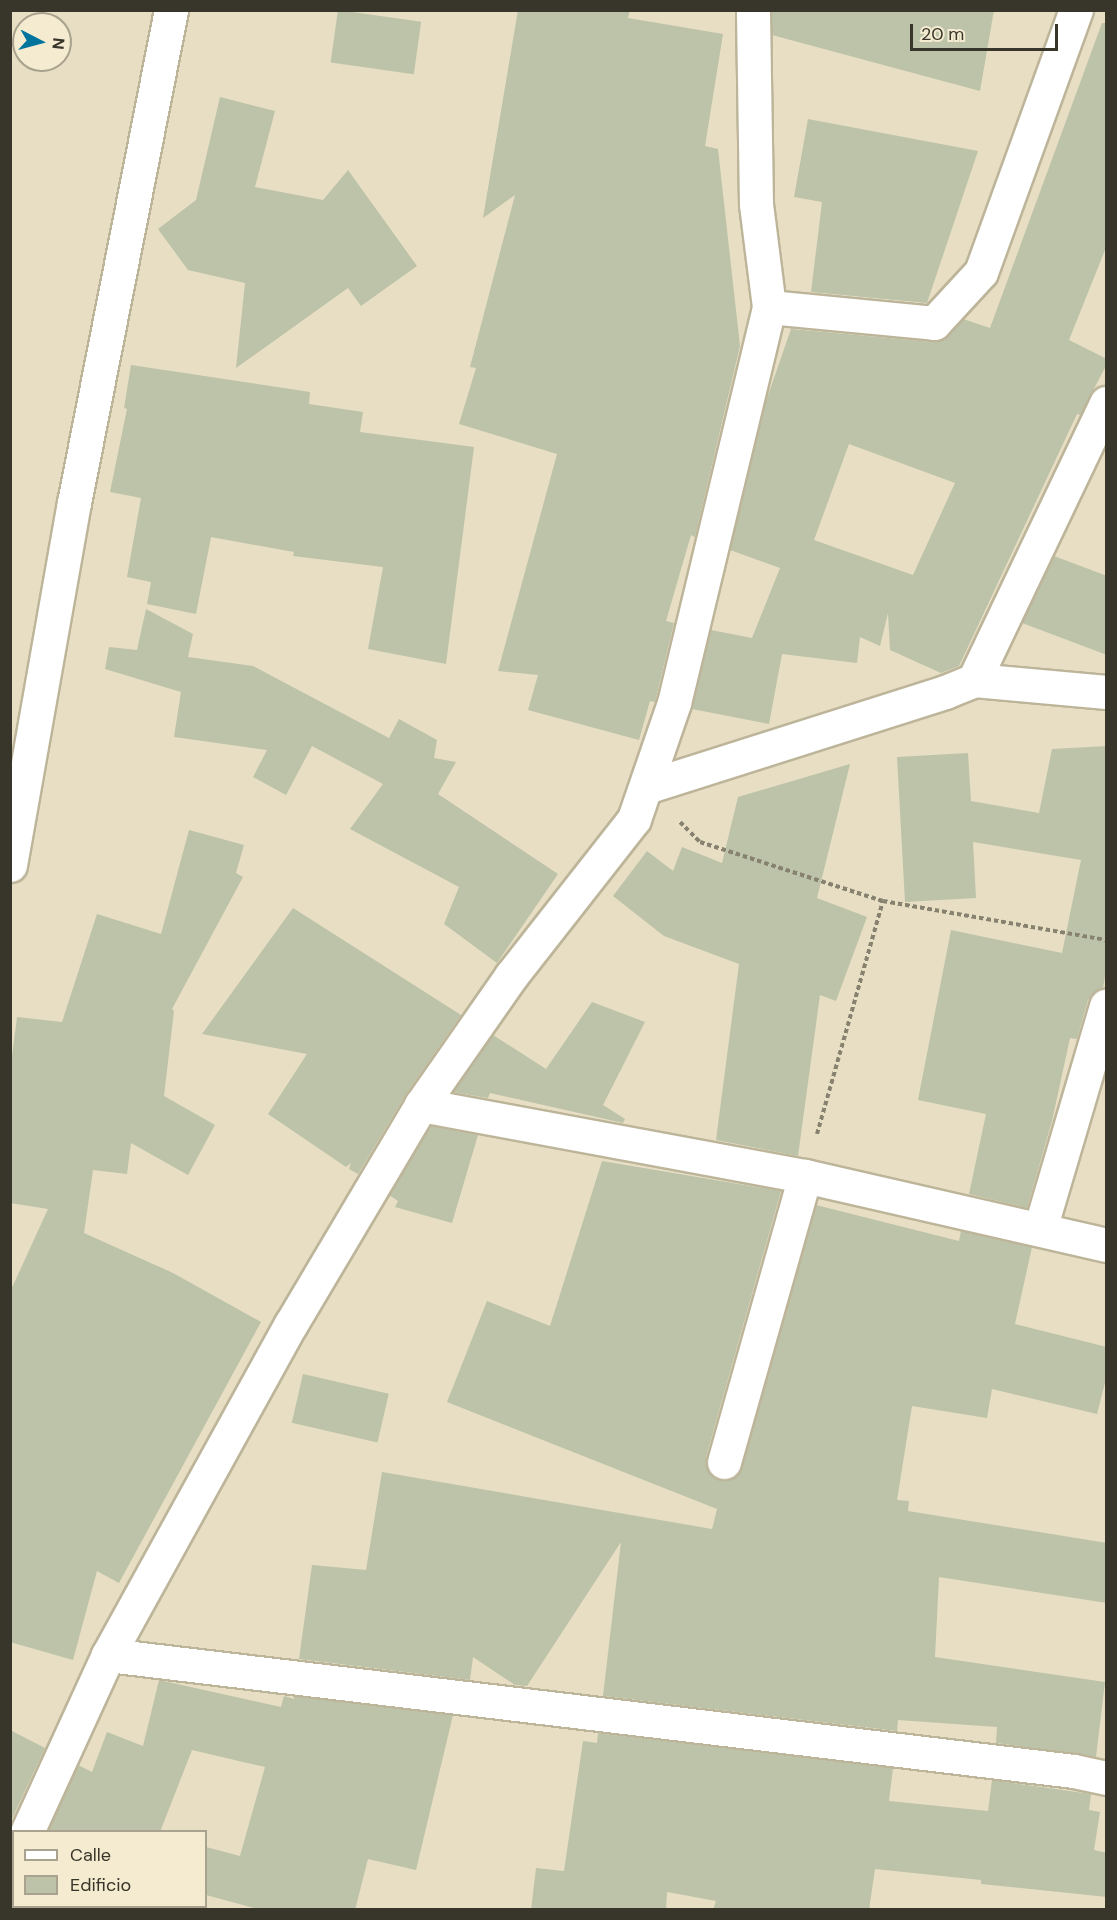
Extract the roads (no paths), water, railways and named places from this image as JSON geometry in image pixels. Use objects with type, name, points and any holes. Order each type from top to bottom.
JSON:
[{"type":"street","points":[[10,865],[74,503],[171,10]]},
{"type":"street","points":[[28,1830],[108,1655],[291,1324],[421,1105],[511,976],[634,819],[674,703],[769,307],[756,204],[753,10]]},
{"type":"street","points":[[769,307],[934,323],[981,272],[1076,10]]},
{"type":"street","points":[[974,680],[1103,416]]},
{"type":"street","points":[[646,787],[945,692],[974,680],[1107,692]]},
{"type":"street","points":[[1041,1229],[1107,1006]]},
{"type":"street","points":[[421,1105],[805,1176],[1107,1245]]},
{"type":"street","points":[[724,1462],[805,1176]]},
{"type":"street","points":[[108,1655],[1074,1771],[1107,1778]]}]
